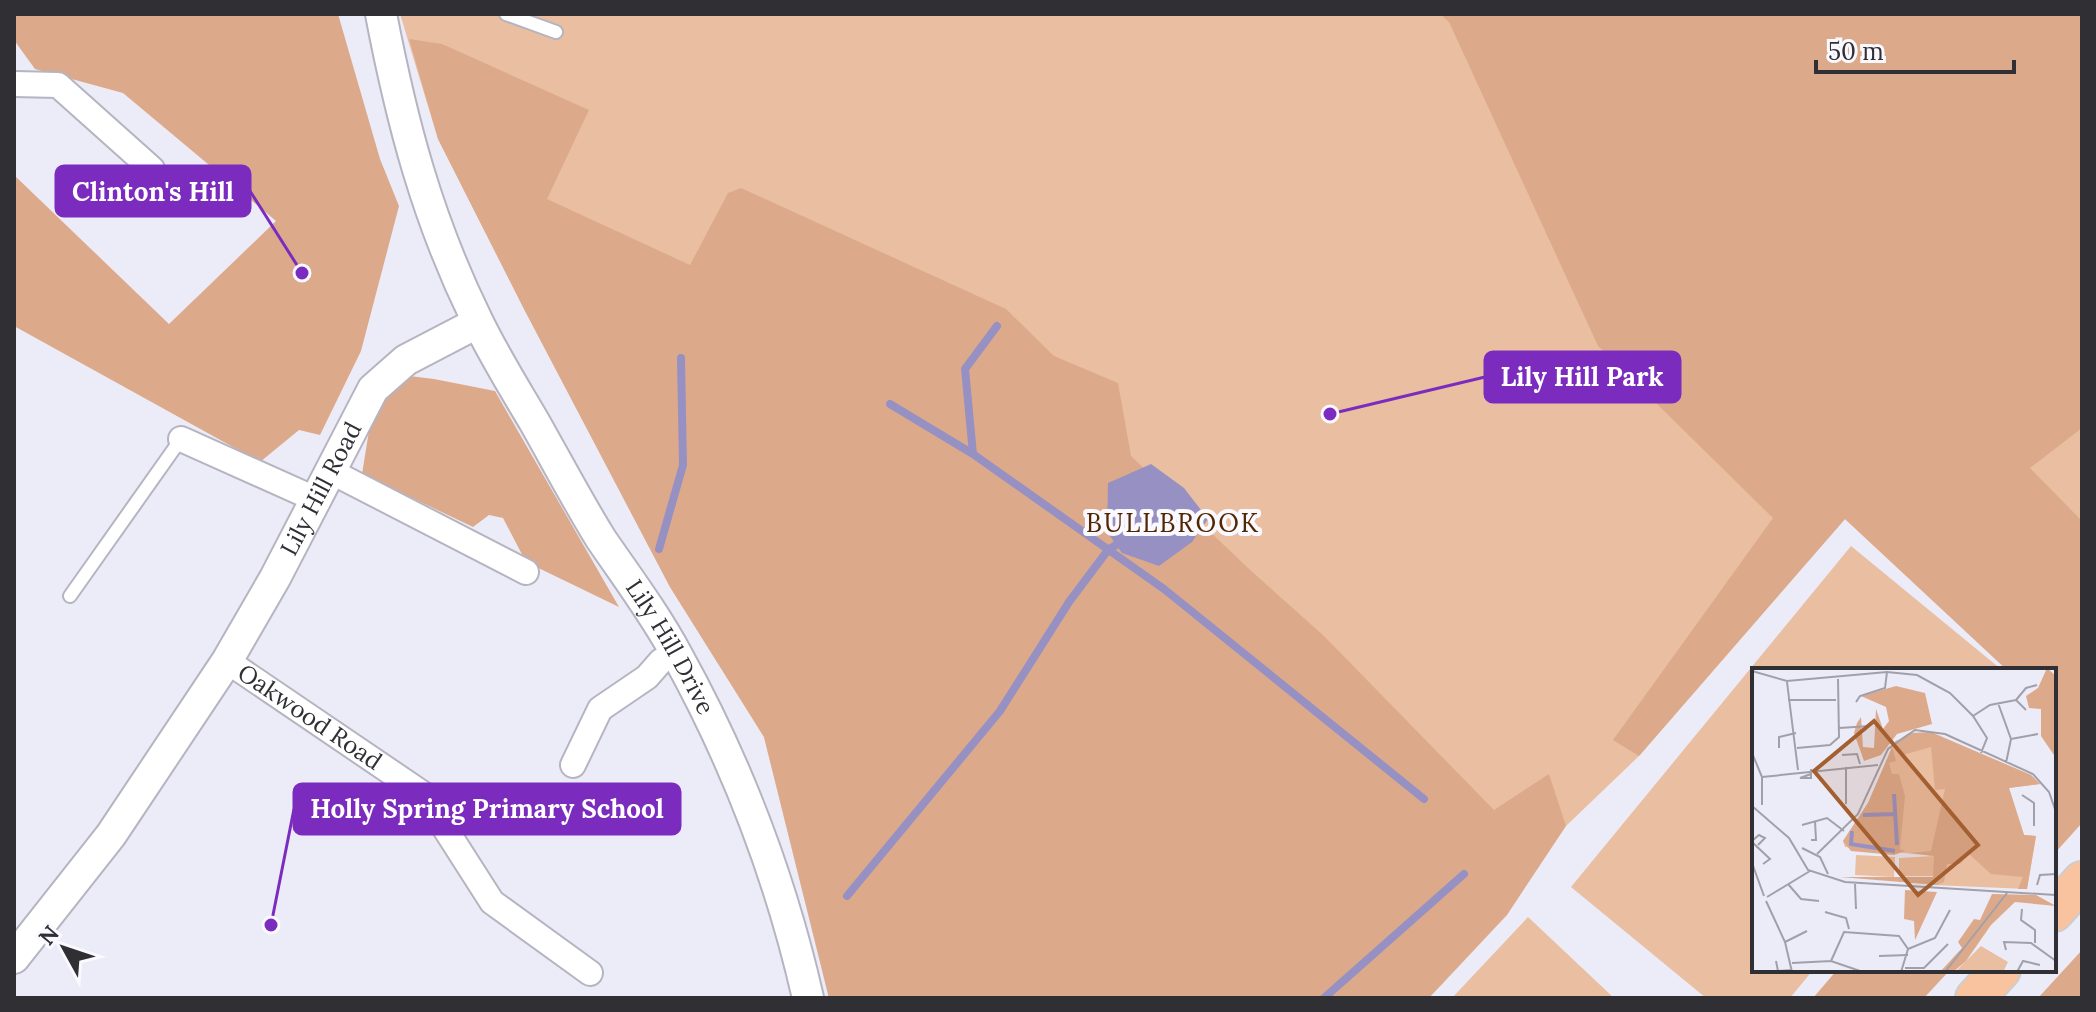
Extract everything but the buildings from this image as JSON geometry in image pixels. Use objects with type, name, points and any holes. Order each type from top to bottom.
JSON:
[{"type":"main road","points":[[2056,910],[2082,881]]},
{"type":"main road","points":[[1975,998],[1999,972]]},
{"type":"street","points":[[381,14],[395,89],[422,190],[477,323]]},
{"type":"street","points":[[15,88],[58,85],[152,169]]},
{"type":"street","name":"Lily Hill Road","points":[[14,958],[111,835],[227,661],[275,578],[373,389],[406,360],[477,323]]},
{"type":"street","name":"Lily Hill Drive","points":[[477,323],[600,536],[676,652],[723,740],[745,791],[794,936],[808,998]]},
{"type":"street","points":[[181,439],[315,499]]},
{"type":"street","points":[[330,471],[526,572]]},
{"type":"street","points":[[573,765],[600,709],[647,677],[661,661],[676,652]]},
{"type":"street","name":"Oakwood Road","points":[[227,661],[423,794],[492,902],[590,973]]},
{"type":"lane","points":[[506,14],[556,32]]},
{"type":"lane","points":[[70,596],[181,439]]},
{"type":"shaded area","points":[[14,14],[338,14],[380,159],[399,206],[361,351],[320,435],[299,430],[260,462],[14,326],[14,175],[169,324],[276,221],[123,93],[35,69],[14,40]]},
{"type":"shaded area","points":[[400,14],[2082,14],[2082,739],[2056,668],[2005,668],[1845,519],[1639,756],[1566,826],[829,998],[764,737],[670,587],[438,139]]},
{"type":"shaded area","points":[[1440,14],[2082,14],[2082,428],[2030,468],[2082,521],[2082,823],[2056,852],[2056,668],[2005,668],[1845,519],[1639,756],[1613,740],[1773,518],[1598,346],[1449,22]]},
{"type":"shaded area","points":[[409,39],[442,44],[589,110],[547,199],[690,265],[728,193],[741,188],[1006,309],[1054,356],[1118,383],[1131,456],[1324,636],[1494,810],[1549,774],[1566,826],[1507,915],[1429,998],[829,998],[764,737],[670,587],[524,309],[438,139]]},
{"type":"shaded area","points":[[393,374],[495,391],[619,607],[526,562],[503,518],[489,515],[473,527],[362,474],[372,412]]},
{"type":"shaded area","points":[[1151,464],[1184,488],[1208,519],[1192,542],[1159,566],[1122,553],[1107,532],[1108,483]]},
{"type":"shaded area","points":[[1851,546],[2000,668],[1752,668],[1752,972],[1811,972],[1790,998],[1706,998],[1571,887]]},
{"type":"shaded area","points":[[1528,917],[1614,998],[1452,998]]},
{"type":"shaded area","points":[[2082,950],[2082,998],[2038,998]]},
{"type":"shaded area","points":[[1835,972],[1948,972],[1924,998],[1813,998]]},
{"type":"waterway","points":[[973,454],[965,369],[997,326]]},
{"type":"waterway","points":[[659,549],[683,465],[681,358]]},
{"type":"waterway","points":[[890,404],[973,454],[1164,589],[1424,799]]},
{"type":"waterway","points":[[847,896],[1000,711],[1069,602],[1108,550],[1116,545]]},
{"type":"waterway","points":[[1324,998],[1464,874]]},
{"type":"place","name":"Clinton's Hill","points":[[302,273]]},
{"type":"place","name":"Lily Hill Park","points":[[1330,414]]},
{"type":"place","name":"Holly Spring Primary School","points":[[271,925]]},
{"type":"district","name":"BULLBROOK","points":[[1173,523]]}]
